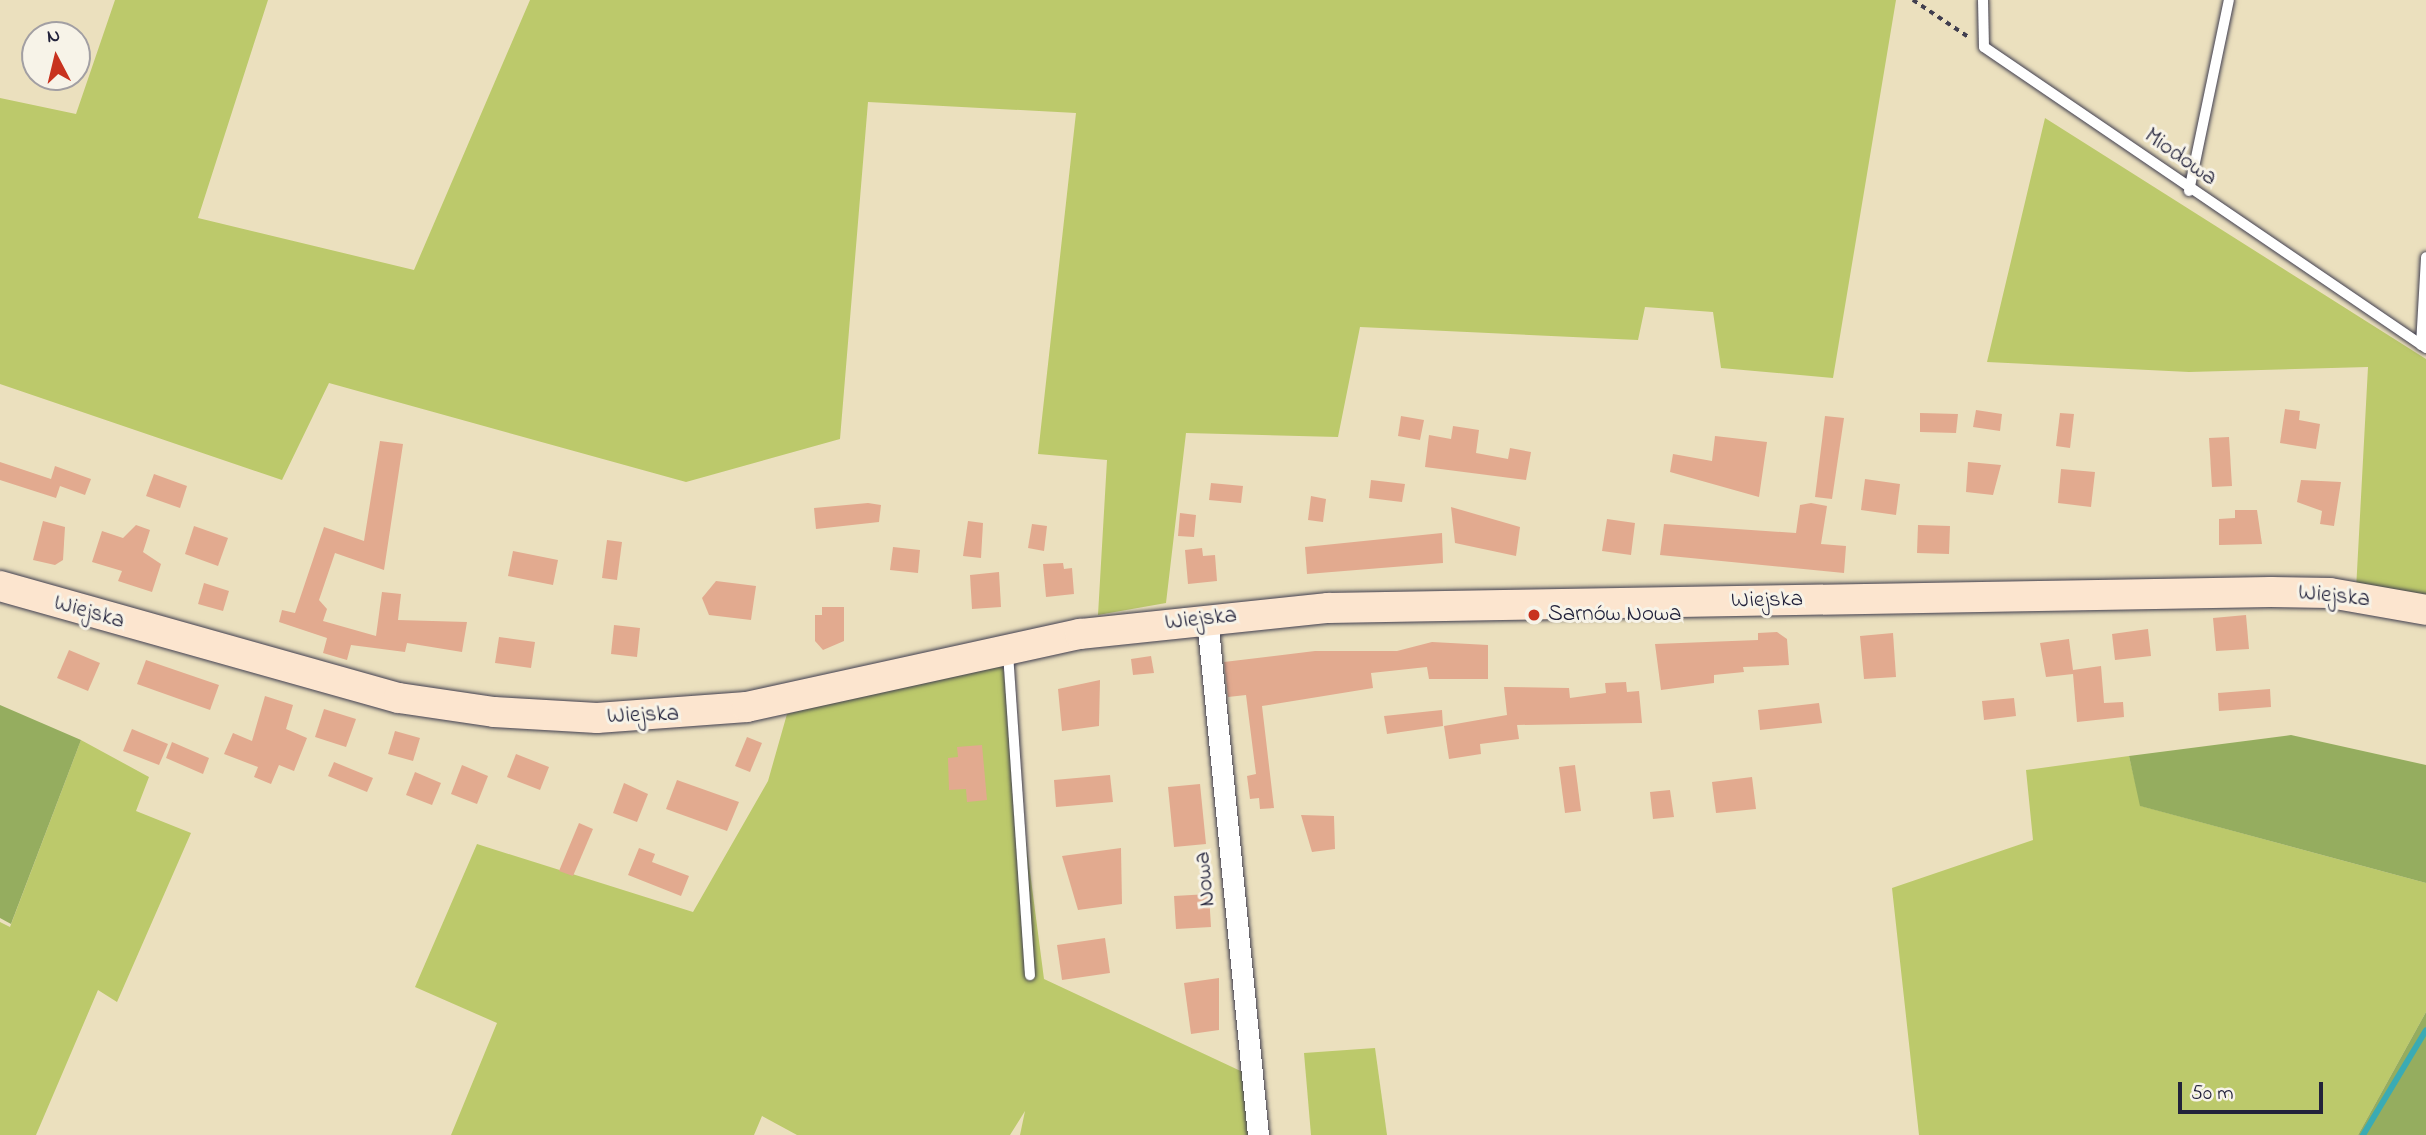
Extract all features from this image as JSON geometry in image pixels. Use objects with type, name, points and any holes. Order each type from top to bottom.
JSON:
[{"type":"street","name":"Wiejska","points":[[0,586],[399,698],[542,716],[703,713],[825,694],[1008,649],[1207,618],[1398,604],[2271,592],[2330,593],[2426,610]]},
{"type":"street","name":"Nowa","points":[[1207,618],[1258,1135]]},
{"type":"lane","points":[[1983,0],[1984,47]]},
{"type":"lane","points":[[2189,191],[2229,0]]},
{"type":"lane","name":"Miodowa","points":[[1984,47],[2189,191],[2424,346]]},
{"type":"lane","points":[[2424,346],[2426,257]]},
{"type":"lane","points":[[1008,649],[1030,975]]},
{"type":"path","points":[[1913,0],[1984,47]]},
{"type":"green space","points":[[115,0],[268,0],[198,218],[414,270],[530,0],[1896,0],[1833,378],[1721,368],[1713,312],[1645,307],[1638,340],[1360,327],[1338,437],[1186,433],[1166,603],[1098,615],[1107,460],[1038,454],[1076,113],[868,102],[840,439],[686,482],[329,383],[282,480],[0,384],[0,98],[76,114],[84,91],[91,91],[91,70]]},
{"type":"green space","points":[[2045,118],[2426,359],[2426,602],[2356,590],[2368,367],[2189,372],[1987,362]]},
{"type":"green space","points":[[1003,666],[1044,979],[1262,1081],[1268,1135],[1020,1135],[1025,1111],[1010,1135],[797,1135],[762,1116],[754,1135],[451,1135],[497,1023],[415,987],[477,844],[693,912],[768,781],[787,714],[933,676]]},
{"type":"green space","points":[[0,705],[81,740],[11,924],[0,918]]},
{"type":"green space","points":[[2291,735],[2426,765],[2426,883],[2140,806],[2129,756]]},
{"type":"green space","points":[[81,740],[149,777],[136,811],[191,833],[117,1002],[98,990],[36,1135],[0,1135],[0,922],[10,927]]},
{"type":"green space","points":[[2129,756],[2141,806],[2426,883],[2426,1012],[2358,1135],[1919,1135],[1892,888],[2033,840],[2026,770]]},
{"type":"green space","points":[[2426,1012],[2426,1135],[2358,1135]]},
{"type":"green space","points":[[1375,1048],[1387,1135],[1311,1135],[1304,1053]]},
{"type":"building","points":[[2285,409],[2300,411],[2299,420],[2320,424],[2316,449],[2280,443]]},
{"type":"building","points":[[1976,410],[2002,414],[2000,431],[1973,427]]},
{"type":"building","points":[[1920,413],[1958,414],[1956,433],[1920,432]]},
{"type":"building","points":[[2060,413],[2074,414],[2070,448],[2056,446]]},
{"type":"building","points":[[1401,416],[1424,420],[1420,440],[1398,436]]},
{"type":"building","points":[[1825,416],[1844,418],[1832,499],[1815,497]]},
{"type":"building","points":[[1453,426],[1479,430],[1476,453],[1508,459],[1510,448],[1531,452],[1526,480],[1425,467],[1429,435],[1451,439]]},
{"type":"building","points":[[1715,436],[1767,442],[1759,497],[1670,472],[1673,454],[1712,461]]},
{"type":"building","points":[[2229,437],[2232,486],[2212,487],[2209,438]]},
{"type":"building","points":[[380,441],[403,444],[384,570],[335,553],[319,600],[327,609],[323,621],[376,636],[382,592],[401,594],[398,620],[467,622],[462,652],[407,643],[405,652],[351,645],[347,660],[323,653],[327,638],[279,622],[282,610],[295,613],[324,527],[364,541]]},
{"type":"building","points":[[0,462],[51,479],[55,466],[91,479],[85,495],[60,486],[56,498],[0,480]]},
{"type":"building","points":[[1968,462],[2001,465],[1993,495],[1966,492]]},
{"type":"building","points":[[2061,469],[2095,472],[2091,507],[2058,503]]},
{"type":"building","points":[[154,474],[187,486],[180,508],[146,496]]},
{"type":"building","points":[[1865,479],[1900,484],[1896,515],[1861,510]]},
{"type":"building","points":[[1371,480],[1405,484],[1402,502],[1369,498]]},
{"type":"building","points":[[2301,480],[2341,482],[2334,526],[2320,524],[2322,511],[2297,502]]},
{"type":"building","points":[[1211,483],[1243,486],[1241,503],[1209,500]]},
{"type":"building","points":[[1311,496],[1326,499],[1323,522],[1308,520]]},
{"type":"building","points":[[868,503],[881,505],[879,522],[816,529],[814,508]]},
{"type":"building","points":[[1811,503],[1827,506],[1821,544],[1846,546],[1844,573],[1660,555],[1664,524],[1796,533],[1800,505]]},
{"type":"building","points":[[1451,507],[1520,527],[1516,556],[1455,543]]},
{"type":"building","points":[[2235,510],[2257,510],[2262,544],[2219,545],[2219,519],[2235,518]]},
{"type":"building","points":[[1180,513],[1196,515],[1194,537],[1178,536]]},
{"type":"building","points":[[1607,519],[1635,523],[1631,555],[1602,551]]},
{"type":"building","points":[[43,521],[65,527],[63,560],[55,565],[33,560]]},
{"type":"building","points":[[968,521],[983,523],[981,558],[963,556]]},
{"type":"building","points":[[1032,524],[1047,526],[1044,551],[1028,548]]},
{"type":"building","points":[[136,525],[150,530],[143,552],[161,564],[152,592],[118,581],[122,571],[92,562],[102,531],[123,538]]},
{"type":"building","points":[[1918,525],[1950,526],[1949,554],[1917,553]]},
{"type":"building","points":[[194,526],[228,538],[218,566],[185,554]]},
{"type":"building","points":[[1442,533],[1443,563],[1307,574],[1305,547]]},
{"type":"building","points":[[607,540],[622,542],[617,580],[602,578]]},
{"type":"building","points":[[893,547],[920,550],[918,573],[890,570]]},
{"type":"building","points":[[1202,548],[1203,556],[1215,555],[1217,581],[1188,584],[1185,550]]},
{"type":"building","points":[[513,551],[558,560],[553,585],[508,576]]},
{"type":"building","points":[[1063,563],[1064,569],[1072,568],[1074,594],[1046,597],[1043,564]]},
{"type":"building","points":[[999,572],[1001,607],[972,609],[970,575]]},
{"type":"building","points":[[716,581],[756,586],[751,620],[709,615],[702,598]]},
{"type":"building","points":[[204,583],[229,591],[223,611],[198,604]]},
{"type":"building","points":[[822,607],[844,607],[844,641],[823,650],[815,641],[815,615],[822,615]]},
{"type":"building","points":[[2246,615],[2249,649],[2216,651],[2213,618]]},
{"type":"building","points":[[614,625],[640,628],[637,657],[611,654]]},
{"type":"building","points":[[2148,629],[2151,656],[2115,660],[2112,634]]},
{"type":"building","points":[[1777,632],[1787,639],[1789,665],[1743,667],[1744,672],[1714,675],[1714,683],[1661,690],[1655,644],[1758,640],[1758,633]]},
{"type":"building","points":[[1893,633],[1896,677],[1864,679],[1860,636]]},
{"type":"building","points":[[499,637],[535,642],[531,668],[495,663]]},
{"type":"building","points":[[2069,639],[2073,670],[2101,666],[2104,703],[2123,702],[2124,717],[2077,722],[2073,674],[2046,677],[2040,643]]},
{"type":"building","points":[[1432,642],[1488,645],[1488,679],[1429,679],[1427,667],[1371,673],[1373,688],[1262,706],[1274,808],[1260,809],[1259,798],[1250,799],[1247,776],[1256,774],[1246,695],[1228,697],[1224,662],[1315,651],[1397,651]]},
{"type":"building","points":[[69,650],[100,663],[88,691],[57,678]]},
{"type":"building","points":[[1151,656],[1154,673],[1133,675],[1131,659]]},
{"type":"building","points":[[146,660],[219,685],[210,710],[137,684]]},
{"type":"building","points":[[1100,680],[1099,726],[1062,731],[1058,689]]},
{"type":"building","points":[[1626,682],[1627,692],[1639,691],[1642,723],[1517,725],[1519,739],[1480,744],[1481,754],[1449,759],[1444,726],[1507,715],[1504,687],[1569,688],[1570,698],[1606,693],[1605,683]]},
{"type":"building","points":[[2270,689],[2271,707],[2219,711],[2218,693]]},
{"type":"building","points":[[265,696],[293,705],[286,729],[307,738],[294,771],[279,765],[271,784],[254,777],[258,767],[224,754],[233,733],[252,741]]},
{"type":"building","points":[[2014,698],[2016,716],[1984,720],[1982,701]]},
{"type":"building","points":[[1819,703],[1822,723],[1760,730],[1758,710]]},
{"type":"building","points":[[324,709],[356,719],[346,747],[315,737]]},
{"type":"building","points":[[1442,710],[1443,726],[1387,734],[1384,716]]},
{"type":"building","points":[[132,729],[168,744],[159,765],[123,751]]},
{"type":"building","points":[[395,731],[420,738],[413,761],[388,754]]},
{"type":"building","points":[[747,737],[762,743],[750,772],[735,766]]},
{"type":"building","points":[[172,742],[209,758],[203,774],[166,758]]},
{"type":"building","points":[[982,745],[987,800],[967,802],[966,789],[949,790],[948,758],[958,757],[957,747]]},
{"type":"building","points":[[516,754],[549,767],[540,790],[507,777]]},
{"type":"building","points":[[334,762],[373,778],[367,792],[328,776]]},
{"type":"building","points":[[462,765],[488,776],[477,804],[451,794]]},
{"type":"building","points":[[1575,765],[1581,811],[1565,813],[1559,767]]},
{"type":"building","points":[[415,772],[441,783],[432,805],[406,795]]},
{"type":"building","points":[[1110,775],[1113,802],[1056,807],[1054,780]]},
{"type":"building","points":[[1752,777],[1756,809],[1716,813],[1712,782]]},
{"type":"building","points":[[677,780],[739,802],[727,831],[666,809]]},
{"type":"building","points":[[624,783],[648,794],[637,822],[613,813]]},
{"type":"building","points":[[1200,784],[1206,844],[1174,847],[1168,787]]},
{"type":"building","points":[[1670,790],[1674,817],[1653,819],[1650,792]]},
{"type":"building","points":[[1301,815],[1334,816],[1335,849],[1312,852]]},
{"type":"building","points":[[579,823],[593,829],[573,876],[559,871]]},
{"type":"building","points":[[639,848],[655,854],[652,862],[689,876],[681,896],[628,875]]},
{"type":"building","points":[[1121,848],[1122,904],[1078,910],[1062,856]]},
{"type":"building","points":[[1209,894],[1211,927],[1176,929],[1174,896]]},
{"type":"building","points":[[1105,938],[1110,973],[1062,980],[1057,945]]},
{"type":"building","points":[[1219,978],[1219,1030],[1191,1034],[1184,983]]},
{"type":"waterway","points":[[2363,1135],[2426,1030]]},
{"type":"place","name":"Sarnów Nowa","points":[[1534,615]]}]
